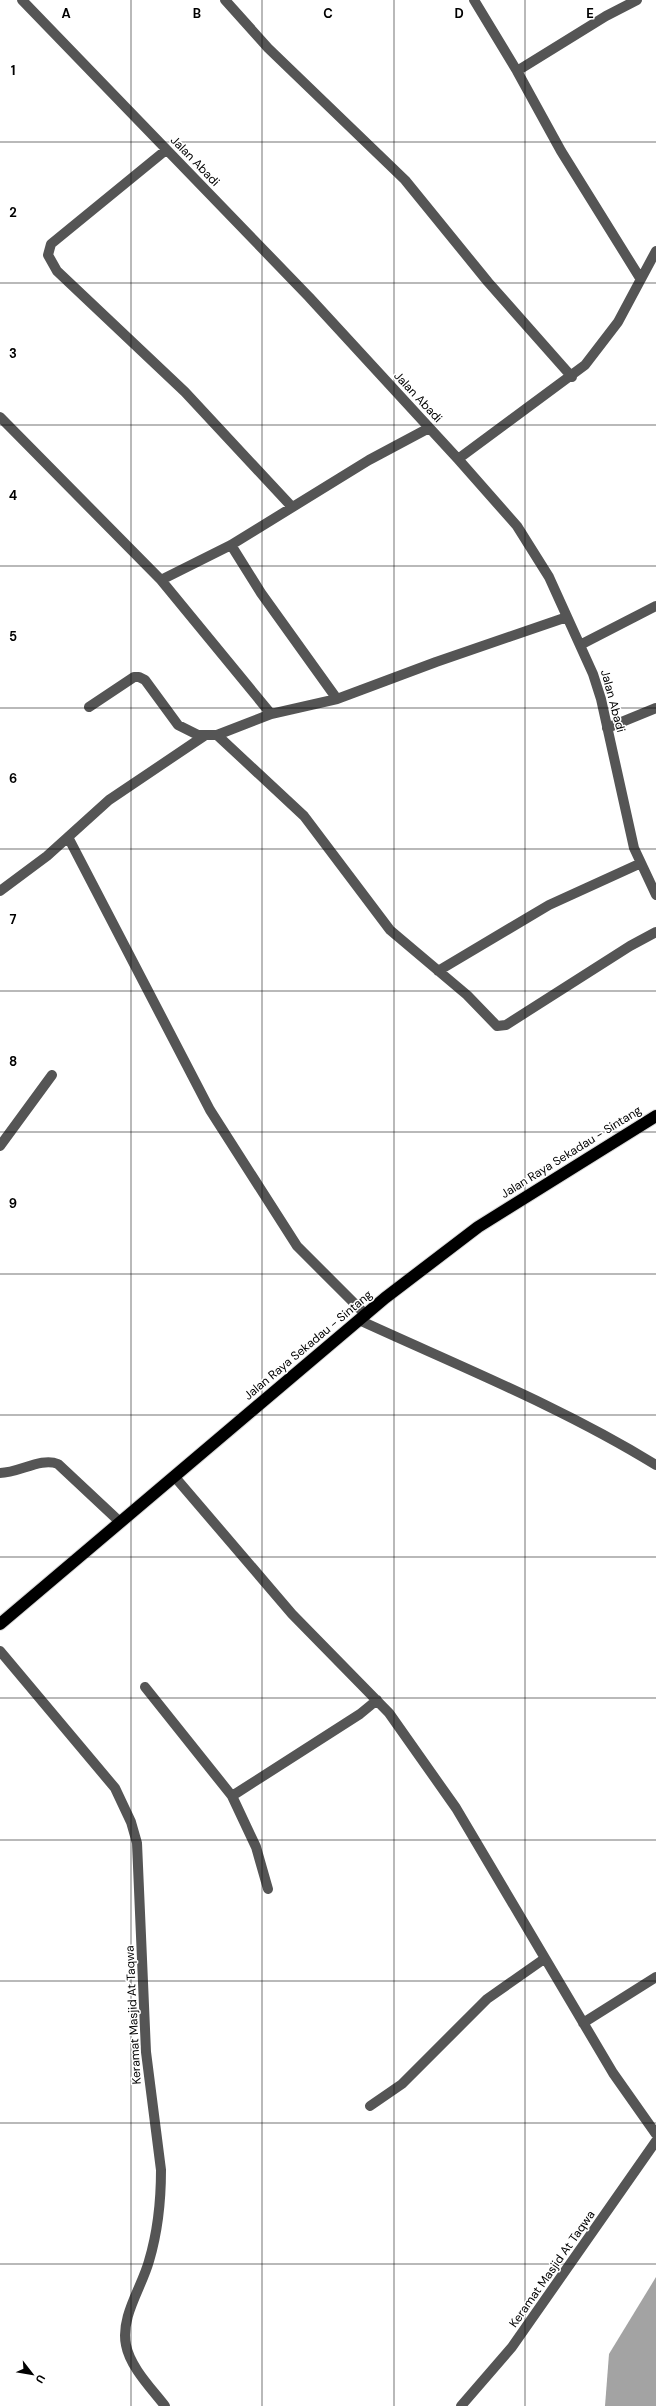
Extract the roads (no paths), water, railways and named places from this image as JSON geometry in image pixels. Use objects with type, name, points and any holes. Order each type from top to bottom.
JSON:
[{"type":"highway","name":"Jalan Raya Sekadau - Sintang","points":[[0,1624],[362,1318],[478,1227],[656,1116]]},
{"type":"street","name":"Jalan Abadi","points":[[22,0],[309,297],[458,459],[524,537],[549,577],[593,674],[607,728],[628,828],[640,864],[656,895]]},
{"type":"street","points":[[225,0],[268,48],[405,180],[488,282],[572,377]]},
{"type":"street","points":[[474,0],[517,71],[561,151],[640,278]]},
{"type":"street","points":[[517,71],[606,16],[637,0]]},
{"type":"street","points":[[166,150],[51,244],[48,255],[57,271],[185,392],[292,507]]},
{"type":"street","points":[[458,459],[572,377],[590,359],[618,322],[640,278],[656,251]]},
{"type":"street","points":[[0,417],[161,580],[271,714]]},
{"type":"street","points":[[161,580],[231,545],[369,460],[429,428]]},
{"type":"street","points":[[231,545],[261,593],[337,699]]},
{"type":"street","points":[[580,645],[656,606]]},
{"type":"street","points":[[89,707],[134,677],[139,676],[145,680],[178,725],[191,733],[204,736],[217,735],[271,714],[337,699],[436,662],[567,617]]},
{"type":"street","points":[[607,728],[656,708]]},
{"type":"street","points":[[217,735],[304,816],[390,930],[472,998],[494,1024],[502,1026],[630,946],[656,932]]},
{"type":"street","points":[[0,891],[13,883],[109,800],[204,736]]},
{"type":"street","points":[[68,837],[210,1110],[297,1246],[362,1318],[526,1395],[620,1443],[656,1465]]},
{"type":"street","points":[[438,971],[549,905],[640,864]]},
{"type":"street","points":[[0,1146],[52,1074]]},
{"type":"street","points":[[0,1473],[25,1469],[43,1462],[52,1461],[58,1464],[120,1522]]},
{"type":"street","points":[[174,1476],[292,1614],[377,1700],[456,1808],[582,2023],[626,2094],[656,2134]]},
{"type":"street","name":"Keramat Masjid At Taqwa","points":[[0,1651],[115,1788],[131,1822],[137,1843],[146,2052],[161,2170],[161,2187],[157,2229],[149,2262],[126,2327],[126,2345],[132,2361],[165,2406]]},
{"type":"street","points":[[145,1687],[232,1796],[256,1847],[268,1889]]},
{"type":"street","points":[[232,1796],[360,1714],[377,1700]]},
{"type":"street","points":[[370,2106],[402,2084],[487,1999],[544,1959]]},
{"type":"street","points":[[582,2023],[656,1977]]},
{"type":"street","name":"Keramat Masjid At Taqwa","points":[[461,2406],[512,2348],[656,2141]]}]
